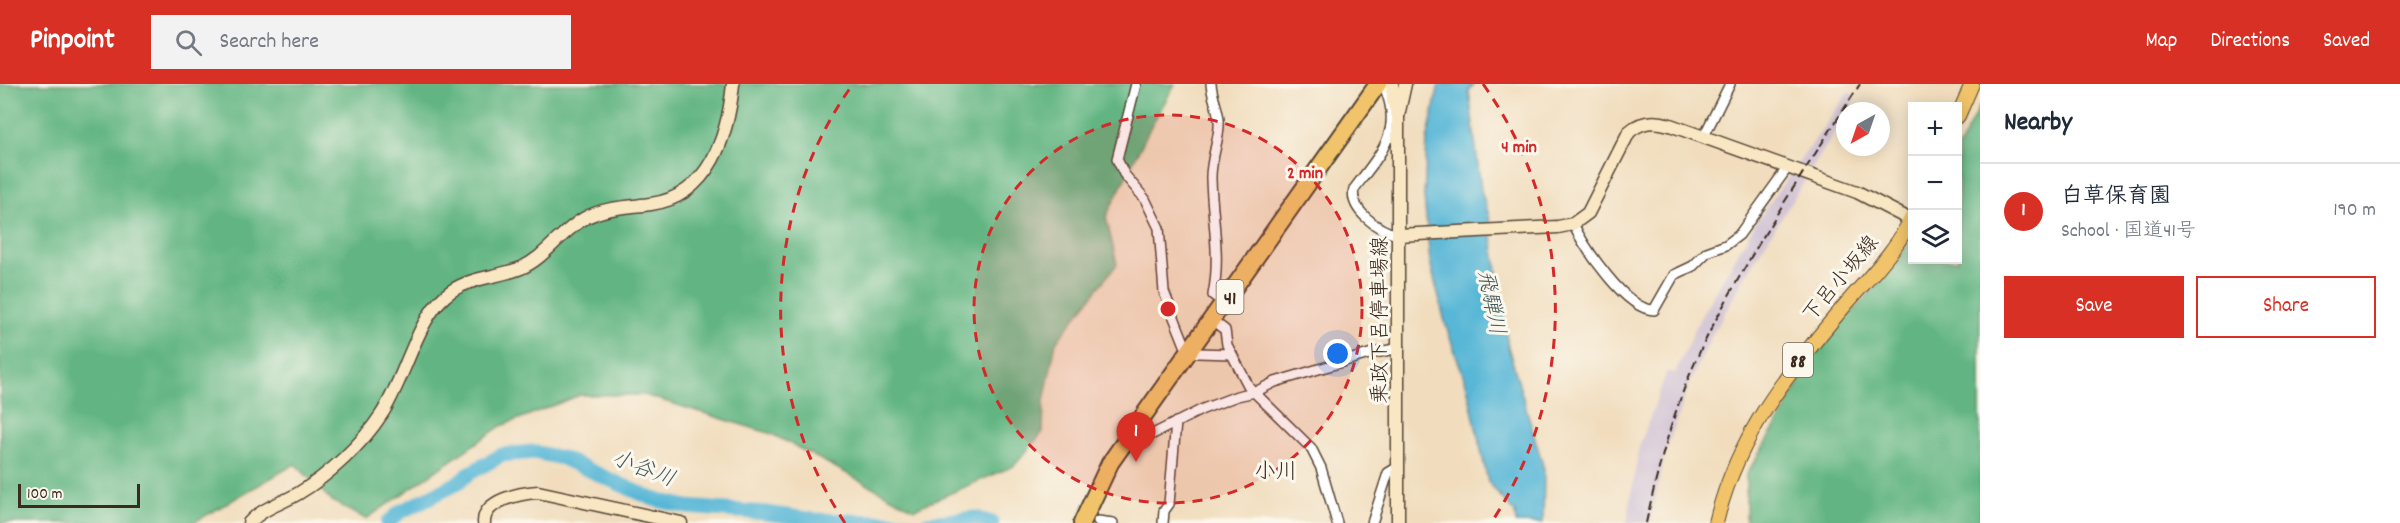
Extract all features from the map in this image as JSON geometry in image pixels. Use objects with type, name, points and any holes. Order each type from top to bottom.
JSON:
[{"type":"highway","name":"41","points":[[1090,522],[1095,494],[1110,462],[1225,304],[1366,100],[1381,84]]},
{"type":"main road","points":[[1962,107],[1972,84]]},
{"type":"main road","name":"下呂小坂線","points":[[1716,523],[1739,460],[1775,391],[1889,253],[1908,224]]},
{"type":"street","points":[[249,523],[262,511],[301,492],[318,479],[346,454],[380,417],[404,374],[428,317],[445,295],[469,282],[507,273],[532,262],[572,227],[596,213],[610,208],[664,201],[689,190],[710,167],[716,154],[729,112],[733,84]]},
{"type":"street","points":[[1136,84],[1117,159],[1124,174],[1145,199],[1159,228],[1164,292],[1185,345]]},
{"type":"street","points":[[1211,84],[1219,120],[1210,178],[1216,236],[1216,280],[1213,295],[1225,304]]},
{"type":"street","points":[[1381,84],[1387,94],[1390,136],[1354,189],[1352,198],[1357,208],[1386,231],[1398,235],[1573,224],[1588,213],[1622,142],[1637,125],[1660,122],[1857,192],[1908,216]]},
{"type":"street","points":[[1392,84],[1393,102],[1398,116]]},
{"type":"street","points":[[1398,116],[1405,84]]},
{"type":"street","points":[[1703,138],[1730,84]]},
{"type":"street","name":"乗政下呂停車場線","points":[[1398,116],[1400,348],[1398,523]]},
{"type":"street","points":[[1573,224],[1581,240],[1623,293],[1635,303],[1654,310],[1674,275],[1688,269],[1707,252],[1726,245],[1739,235],[1788,167]]},
{"type":"street","points":[[1212,320],[1225,330],[1227,345],[1255,392],[1311,448],[1321,468],[1337,523]]},
{"type":"street","points":[[1131,432],[1151,435],[1229,398],[1255,392],[1275,382],[1326,366],[1400,348]]},
{"type":"street","points":[[1197,353],[1232,354]]},
{"type":"street","points":[[1163,523],[1164,511],[1168,504],[1176,422]]},
{"type":"street","points":[[1372,523],[1388,473],[1398,466]]},
{"type":"street","points":[[484,523],[487,511],[497,504],[525,493],[538,492],[681,523]]},
{"type":"street","points":[[1090,522],[1113,523]]},
{"type":"shaded area","points":[[1849,92],[1856,97],[1853,102],[1842,102]]},
{"type":"shaded area","points":[[1836,110],[1836,130],[1748,271],[1710,339],[1690,383],[1665,454],[1650,523],[1627,523],[1639,447],[1667,371],[1675,373],[1700,318],[1756,222]]},
{"type":"green space","points":[[0,84],[1175,84],[1150,128],[1106,217],[1117,264],[1056,342],[1044,401],[1043,432],[1014,466],[914,509],[772,434],[644,395],[580,395],[501,426],[366,519],[332,501],[295,464],[193,523],[0,523]]},
{"type":"green space","points":[[1980,105],[1980,523],[1746,523],[1746,475],[1785,411],[1813,354],[1898,263],[1908,243],[1908,264],[1962,264],[1962,140]]},
{"type":"water","name":"飛騨川","points":[[1439,84],[1474,84],[1469,91],[1481,190],[1489,216],[1508,347],[1544,469],[1543,523],[1516,523],[1515,513],[1488,482],[1467,386],[1446,326],[1430,262],[1424,196],[1427,140]]},
{"type":"waterway","name":"小谷川","points":[[388,523],[400,512],[456,484],[468,474],[502,455],[533,452],[562,458],[653,499],[687,507],[766,513],[814,520],[906,523]]},
{"type":"waterway","name":"小谷川","points":[[928,523],[975,518],[992,523]]},
{"type":"railway","points":[[1646,523],[1670,428],[1696,359],[1761,241],[1860,84]]},
{"type":"place","name":"白草保育園","points":[[1136,462]]},
{"type":"district","name":"小川","points":[[1276,470]]}]
